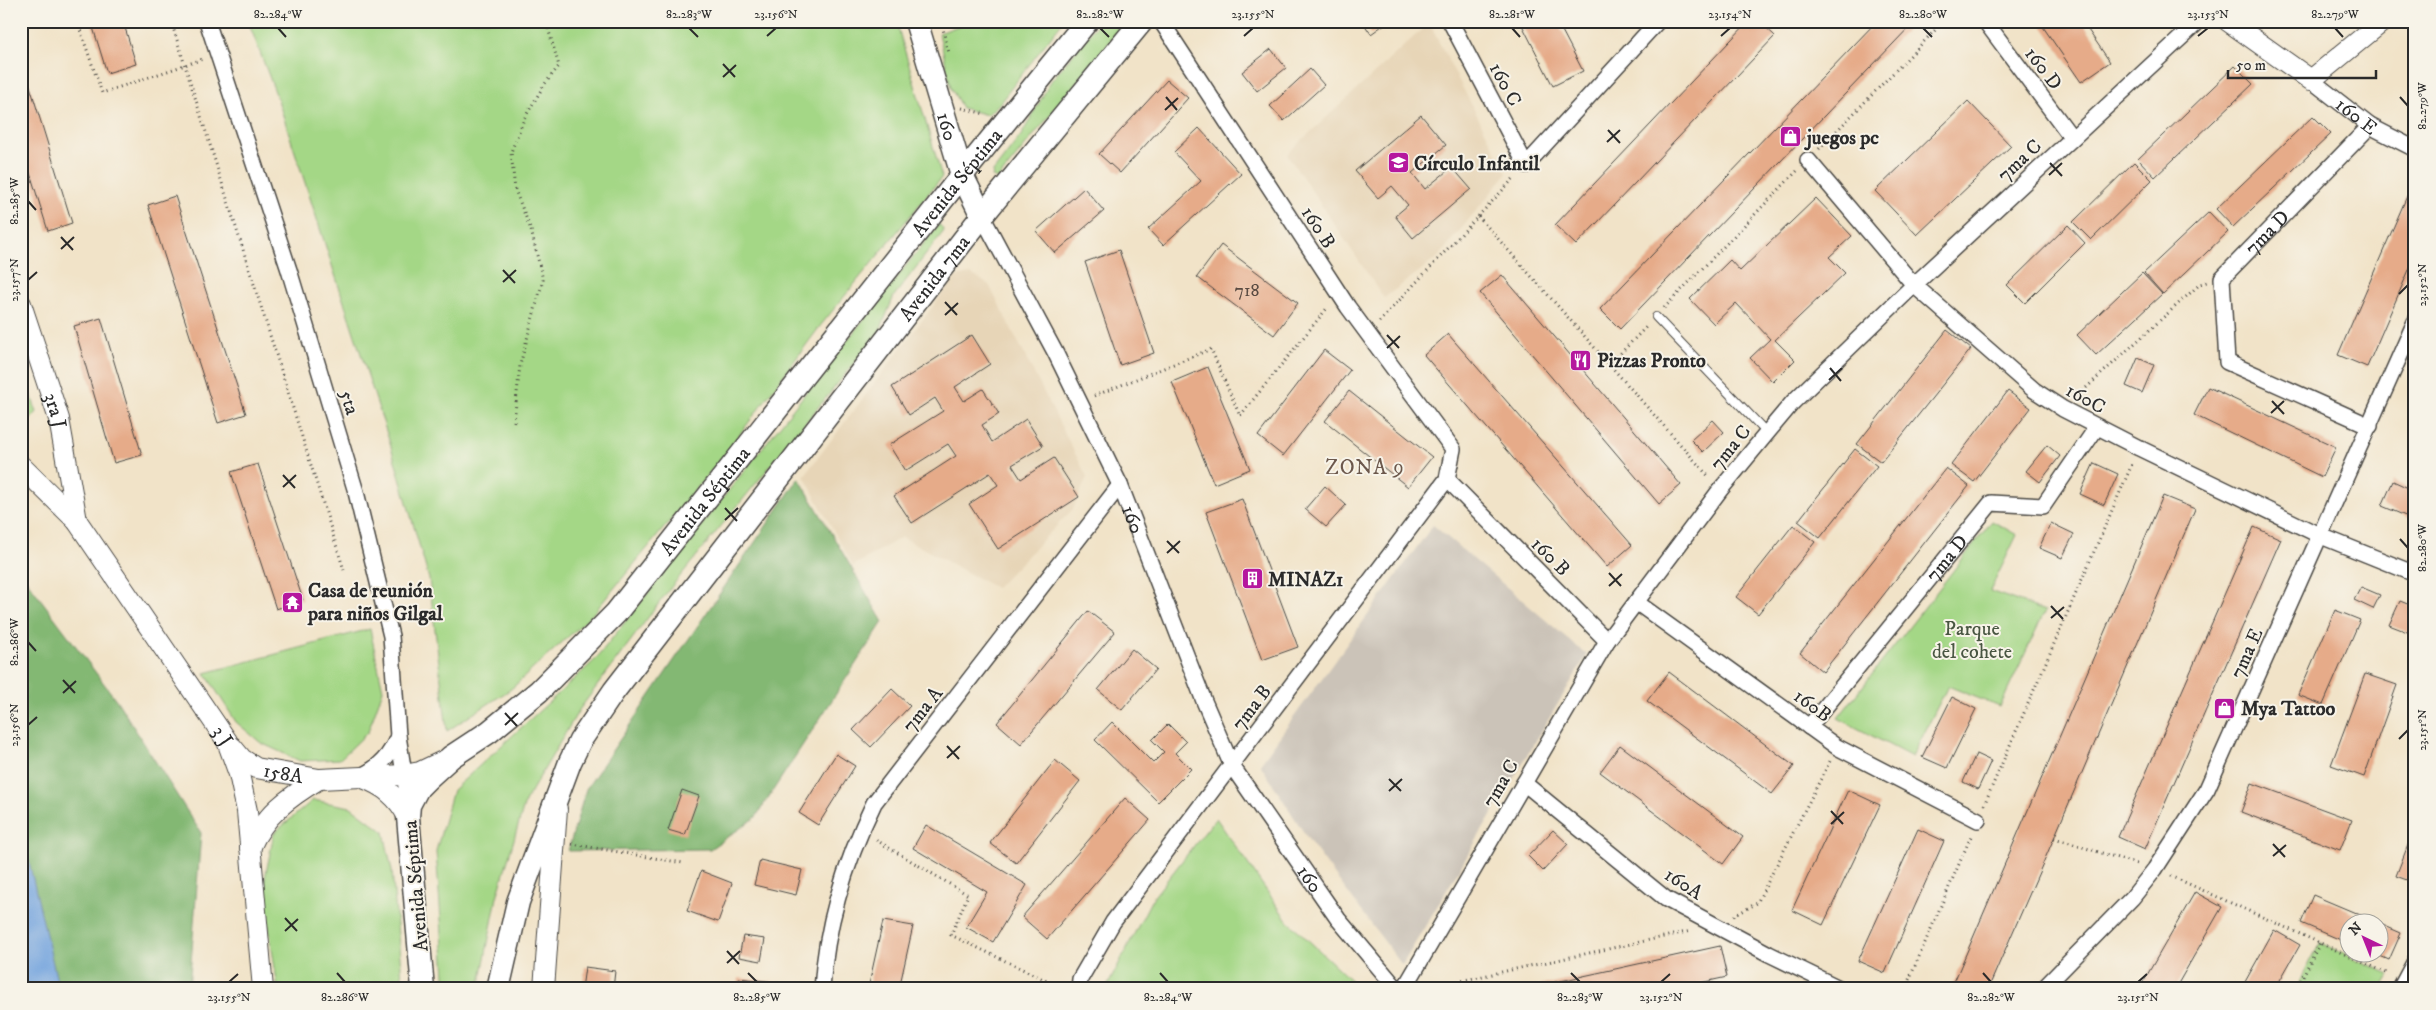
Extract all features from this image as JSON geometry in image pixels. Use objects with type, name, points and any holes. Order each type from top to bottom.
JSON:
[{"type":"main road","name":"160","points":[[916,21],[962,174],[982,216]]},
{"type":"main road","name":"Avenida Séptima","points":[[423,989],[409,811],[418,788],[451,757],[489,732],[532,697],[568,664],[616,613],[962,174],[1087,21]]},
{"type":"main road","name":"Avenida Séptima","points":[[982,216],[1142,21]]},
{"type":"main road","name":"Avenida 7ma","points":[[558,792],[580,741],[614,691],[982,216]]},
{"type":"main road","points":[[498,989],[518,902],[558,792]]},
{"type":"street","name":"5ta","points":[[207,21],[289,270],[356,492],[391,636],[398,736],[409,811]]},
{"type":"street","name":"160 B","points":[[1161,21],[1367,336],[1453,449]]},
{"type":"street","name":"160 C","points":[[1450,21],[1526,165]]},
{"type":"street","points":[[1526,165],[1658,21]]},
{"type":"street","name":"160 D","points":[[1984,21],[2072,138]]},
{"type":"street","name":"7ma C","points":[[1404,989],[1607,641],[1720,490],[1792,402],[1914,285],[2199,21]]},
{"type":"street","name":"160 E","points":[[2228,21],[2311,80],[2370,126],[2415,149]]},
{"type":"street","points":[[2311,80],[2383,21]]},
{"type":"street","name":"7ma D","points":[[2222,278],[2370,126]]},
{"type":"street","name":"160C","points":[[1808,160],[1914,285],[2034,390],[2063,410],[2321,536],[2415,574]]},
{"type":"street","name":"160","points":[[982,216],[1080,402],[1120,485],[1204,701],[1232,766],[1338,919],[1397,989]]},
{"type":"street","points":[[2222,278],[2227,362],[2370,426]]},
{"type":"street","name":"3ra J","points":[[21,304],[58,419],[77,521]]},
{"type":"street","name":"7ma E","points":[[2043,989],[2132,898],[2155,869],[2207,789],[2415,322]]},
{"type":"street","name":"7ma D","points":[[1809,727],[1991,503],[2043,506],[2097,427]]},
{"type":"street","name":"7ma B","points":[[1078,989],[1080,979],[1113,922],[1447,479],[1453,449]]},
{"type":"street","points":[[21,466],[77,521]]},
{"type":"street","name":"160 B","points":[[1447,479],[1607,641]]},
{"type":"street","name":"7ma A","points":[[822,989],[823,966],[836,898],[861,831],[874,803],[1120,485]]},
{"type":"street","name":"3 J","points":[[77,521],[227,742],[239,774],[245,802],[264,989]]},
{"type":"street","name":"160B","points":[[1636,602],[1837,747],[1978,820]]},
{"type":"street","name":"158A","points":[[227,742],[242,758],[256,768],[320,779],[359,777],[375,769],[386,760],[398,736]]},
{"type":"street","points":[[359,777],[404,775],[420,772],[451,757]]},
{"type":"street","name":"158A","points":[[359,777],[380,786],[397,798],[409,811]]},
{"type":"street","name":"158A","points":[[250,850],[265,820],[280,805],[320,779]]},
{"type":"street","name":"160A","points":[[1524,783],[1666,899],[1769,954],[1841,989]]},
{"type":"street","points":[[544,989],[558,792]]},
{"type":"street","points":[[2403,985],[2415,961]]},
{"type":"lane","points":[[1656,317],[1767,433]]},
{"type":"path","points":[[77,21],[102,93],[217,54]]},
{"type":"path","points":[[171,21],[344,570]]},
{"type":"path","points":[[514,422],[520,365],[543,280],[531,230],[515,190],[511,152],[524,119],[544,85],[559,66],[546,21]]},
{"type":"path","points":[[941,21],[951,60]]},
{"type":"path","points":[[1610,364],[1944,21]]},
{"type":"path","points":[[960,98],[962,108],[988,115]]},
{"type":"path","points":[[1367,336],[1526,165]]},
{"type":"path","points":[[1478,216],[1720,490]]},
{"type":"path","points":[[2063,410],[2200,284],[2222,278]]},
{"type":"path","points":[[1080,402],[1211,349],[1240,416],[1339,294]]},
{"type":"path","points":[[1905,989],[2139,448]]},
{"type":"path","points":[[861,831],[968,896],[950,935],[1065,989]]},
{"type":"path","points":[[2054,838],[2155,869],[2320,943],[2403,985]]},
{"type":"path","points":[[563,842],[683,863]]},
{"type":"path","points":[[2296,989],[2320,943]]},
{"type":"shaded area","name":"Círculo Infantil","points":[[1429,23],[1507,173],[1438,257],[1384,298],[1287,154]]},
{"type":"shaded area","points":[[971,274],[989,285],[1087,477],[1073,509],[996,588],[902,537],[853,566],[804,476],[955,277]]},
{"type":"shaded area","points":[[1433,525],[1587,655],[1402,965],[1310,842],[1260,764]]},
{"type":"green space","points":[[248,21],[896,21],[942,177],[821,325],[726,453],[592,615],[511,689],[447,731],[429,579],[389,440],[277,97]]},
{"type":"green space","points":[[972,21],[1063,21],[999,104],[987,115],[962,108],[951,88],[939,33]]},
{"type":"green space","points":[[1100,21],[1127,21],[998,179],[992,177],[993,172],[1022,134],[1051,81]]},
{"type":"green space","points":[[939,224],[944,231],[894,296],[879,333],[668,591],[579,710],[525,802],[497,897],[479,989],[446,989],[436,851],[453,790],[595,660]]},
{"type":"green space","points":[[21,368],[37,412],[21,431]]},
{"type":"green space","points":[[799,478],[883,622],[755,818],[710,849],[568,851],[586,789]]},
{"type":"green space","name":"Parque del cohete","points":[[1992,521],[2017,535],[1990,591],[2045,611],[2000,707],[1948,686],[1912,757],[1838,718]]},
{"type":"green space","points":[[21,573],[117,701],[201,833],[189,989],[21,989]]},
{"type":"green space","points":[[370,629],[383,690],[368,732],[340,759],[300,761],[261,743],[236,722],[205,673]]},
{"type":"green space","points":[[313,800],[351,807],[384,832],[392,871],[403,989],[278,989],[263,888],[274,833]]},
{"type":"green space","points":[[1216,818],[1287,920],[1360,989],[1106,989],[1152,899]]},
{"type":"green space","points":[[2320,943],[2338,951],[2338,962],[2363,962],[2390,974],[2381,989],[2296,989]]},
{"type":"water","points":[[21,828],[59,989],[21,989]]},
{"type":"building","points":[[91,21],[123,21],[136,64],[107,73]]},
{"type":"building","points":[[1362,21],[1389,21],[1371,34]]},
{"type":"building","points":[[1520,21],[1557,21],[1583,71],[1553,86]]},
{"type":"building","points":[[1749,21],[1759,21],[1775,36],[1576,245],[1555,225]]},
{"type":"building","points":[[1877,21],[1915,21],[1620,329],[1600,309]]},
{"type":"building","points":[[2039,21],[2082,21],[2110,62],[2081,82]]},
{"type":"building","points":[[1271,49],[1286,68],[1257,91],[1242,72]]},
{"type":"building","points":[[21,57],[72,223],[48,231],[21,144]]},
{"type":"building","points":[[2235,66],[2253,84],[2155,177],[2138,159]]},
{"type":"building","points":[[1310,69],[1324,85],[1284,121],[1270,106]]},
{"type":"building","points":[[1167,80],[1188,98],[1120,173],[1099,154]]},
{"type":"building","points":[[1968,101],[2011,146],[1917,235],[1875,191]]},
{"type":"building","points":[[1421,115],[1446,145],[1412,173],[1425,189],[1452,167],[1471,189],[1413,238],[1395,216],[1408,205],[1392,186],[1378,198],[1355,171]]},
{"type":"building","points":[[2313,116],[2331,134],[2233,227],[2216,209]]},
{"type":"building","points":[[1199,128],[1241,174],[1163,245],[1148,229],[1201,181],[1174,152]]},
{"type":"building","points":[[2134,162],[2152,180],[2091,240],[2073,222]]},
{"type":"building","points":[[2411,187],[2415,189],[2415,256],[2367,367],[2338,355]]},
{"type":"building","points":[[1084,188],[1104,211],[1055,253],[1036,231]]},
{"type":"building","points":[[175,196],[246,414],[218,423],[148,205]]},
{"type":"building","points":[[1816,198],[1852,236],[1829,257],[1845,273],[1775,340],[1795,360],[1773,382],[1750,358],[1770,339],[1736,303],[1714,324],[1690,299],[1730,260],[1740,271]]},
{"type":"building","points":[[2209,212],[2228,232],[2163,294],[2144,273]]},
{"type":"building","points":[[2068,225],[2085,243],[2025,303],[2007,285]]},
{"type":"building","points":[[1221,245],[1298,303],[1274,335],[1197,277]]},
{"type":"building","points":[[1119,250],[1154,353],[1120,365],[1085,262]]},
{"type":"building","points":[[2142,273],[2162,294],[2096,355],[2077,335]]},
{"type":"building","points":[[1502,275],[1681,485],[1659,504],[1480,293]]},
{"type":"building","points":[[101,318],[142,455],[114,463],[74,326]]},
{"type":"building","points":[[1947,330],[1971,349],[1881,462],[1857,444]]},
{"type":"building","points":[[1448,334],[1632,545],[1607,567],[1424,355]]},
{"type":"building","points":[[972,335],[990,364],[955,387],[964,401],[983,389],[999,414],[982,425],[992,442],[1026,419],[1043,446],[1012,465],[1021,479],[1054,458],[1079,497],[998,549],[969,504],[998,485],[990,473],[912,523],[894,496],[956,456],[948,444],[905,471],[889,445],[943,411],[935,398],[909,415],[892,387]]},
{"type":"building","points":[[1324,350],[1350,370],[1283,456],[1258,436]]},
{"type":"building","points":[[2138,358],[2154,365],[2142,393],[2126,386]]},
{"type":"building","points":[[1208,367],[1250,469],[1214,484],[1172,382]]},
{"type":"building","points":[[2208,387],[2336,447],[2322,477],[2194,415]]},
{"type":"building","points":[[1349,391],[1432,457],[1408,487],[1325,421]]},
{"type":"building","points":[[2008,391],[2031,408],[1974,482],[1951,465]]},
{"type":"building","points":[[1713,420],[1724,432],[1703,452],[1691,440]]},
{"type":"building","points":[[2047,445],[2060,456],[2040,482],[2026,471]]},
{"type":"building","points":[[1855,449],[1877,466],[1820,538],[1798,521]]},
{"type":"building","points":[[2094,463],[2118,474],[2104,505],[2080,494]]},
{"type":"building","points":[[258,464],[303,600],[276,609],[231,472]]},
{"type":"building","points":[[1946,468],[1969,486],[1823,672],[1800,653]]},
{"type":"building","points":[[2393,481],[2415,491],[2415,520],[2382,506]]},
{"type":"building","points":[[1325,486],[1346,505],[1326,527],[1305,509]]},
{"type":"building","points":[[2163,496],[2195,509],[2054,838],[1988,989],[1951,989]]},
{"type":"building","name":"MINAZ1","points":[[1242,499],[1298,647],[1262,660],[1206,512]]},
{"type":"building","points":[[2051,523],[2074,534],[2062,558],[2039,548]]},
{"type":"building","points":[[1793,525],[1815,542],[1758,614],[1736,597]]},
{"type":"building","points":[[2254,527],[2281,539],[2145,849],[2118,837]]},
{"type":"building","points":[[2361,587],[2380,595],[2373,609],[2354,600]]},
{"type":"building","points":[[2400,601],[2415,607],[2415,635],[2389,625]]},
{"type":"building","points":[[2335,610],[2360,620],[2323,705],[2298,695]]},
{"type":"building","points":[[1088,611],[1115,632],[1021,744],[997,723]]},
{"type":"building","points":[[1132,649],[1156,669],[1122,710],[1098,690]]},
{"type":"building","points":[[1669,672],[1794,766],[1772,794],[1647,701]]},
{"type":"building","points":[[2365,674],[2397,685],[2364,777],[2331,765]]},
{"type":"building","points":[[892,689],[910,706],[871,747],[853,730]]},
{"type":"building","points":[[1952,697],[1976,709],[1947,768],[1922,757]]},
{"type":"building","points":[[1112,722],[1153,763],[1164,752],[1152,740],[1168,724],[1186,742],[1175,753],[1191,769],[1158,802],[1095,740]]},
{"type":"building","points":[[1620,745],[1743,837],[1723,864],[1600,772]]},
{"type":"building","points":[[836,754],[855,766],[818,825],[799,813]]},
{"type":"building","points":[[1976,754],[1991,761],[1978,789],[1963,782]]},
{"type":"building","points":[[1055,760],[1080,781],[1016,863],[990,843]]},
{"type":"building","points":[[2252,783],[2352,820],[2340,850],[2241,812]]},
{"type":"building","points":[[682,790],[699,796],[685,835],[668,830]]},
{"type":"building","points":[[1848,790],[1880,805],[1823,925],[1792,910]]},
{"type":"building","points":[[1125,798],[1150,820],[1047,939],[1022,917]]},
{"type":"building","points":[[926,825],[1027,885],[993,942],[966,927],[987,892],[913,848]]},
{"type":"building","points":[[2415,827],[2415,883],[2396,876]]},
{"type":"building","points":[[1918,829],[1944,841],[1885,973],[1858,961]]},
{"type":"building","points":[[1553,830],[1568,844],[1543,871],[1528,856]]},
{"type":"building","points":[[760,860],[802,870],[796,895],[754,885]]},
{"type":"building","points":[[701,871],[732,883],[718,922],[687,911]]},
{"type":"building","points":[[2195,892],[2222,907],[2175,989],[2139,989]]},
{"type":"building","points":[[2313,895],[2353,912],[2338,912],[2338,939],[2301,923]]},
{"type":"building","points":[[883,921],[913,926],[899,989],[868,989]]},
{"type":"building","points":[[2388,927],[2401,933],[2388,960]]},
{"type":"building","points":[[2274,930],[2300,945],[2275,989],[2241,989]]},
{"type":"building","points":[[743,936],[765,939],[761,961],[739,957]]},
{"type":"building","points":[[1720,946],[1727,977],[1673,989],[1524,989]]},
{"type":"building","points":[[585,967],[615,971],[613,989],[582,989]]},
{"type":"building","points":[[739,978],[783,983],[782,989],[738,989]]},
{"type":"place","name":"juegos pc","points":[[1791,137]]},
{"type":"place","name":"Círculo Infantil","points":[[1398,163]]},
{"type":"place","name":"Pizzas Pronto","points":[[1581,360]]},
{"type":"place","name":"MINAZ1","points":[[1252,579]]},
{"type":"place","name":"Casa de reunión para niños Gilgal","points":[[292,602]]},
{"type":"place","name":"Mya Tattoo","points":[[2225,708]]},
{"type":"district","name":"ZONA 9","points":[[1365,467]]}]
